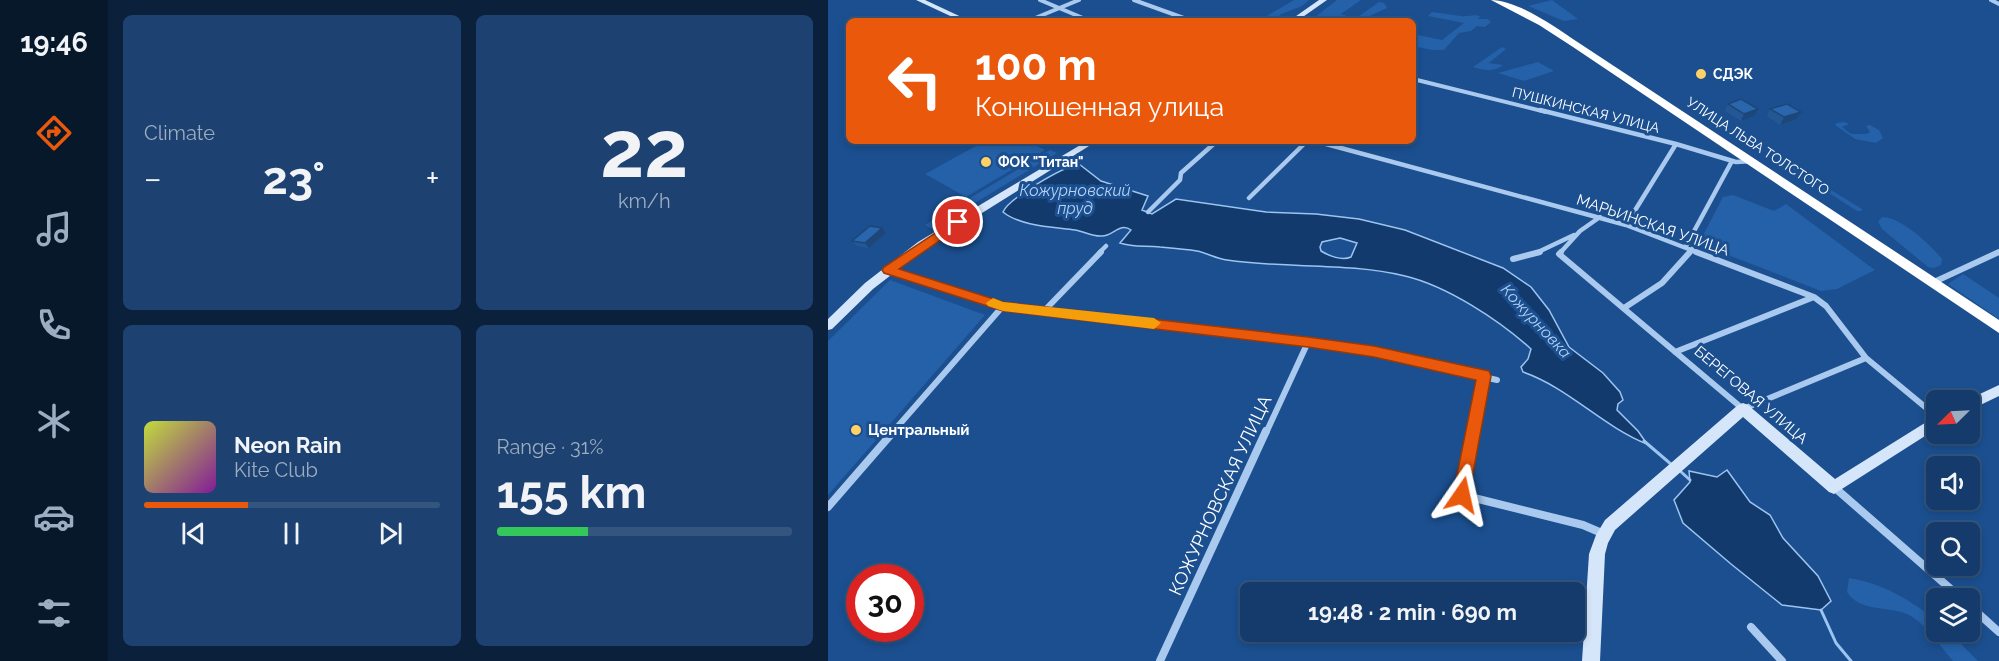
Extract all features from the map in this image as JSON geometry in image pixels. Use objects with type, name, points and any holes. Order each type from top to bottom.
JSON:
[{"type":"highway","name":"УЛИЦА ЛЬВА ТОЛСТОГО","points":[[1495,0],[1559,33],[1999,327]]},
{"type":"street","points":[[919,0],[960,18]]},
{"type":"street","points":[[1040,0],[1083,18]]},
{"type":"street","points":[[1035,18],[1079,0]]},
{"type":"street","points":[[1134,0],[1183,18]]},
{"type":"street","points":[[1297,18],[1324,0]]},
{"type":"street","points":[[1991,0],[1999,4]]},
{"type":"street","name":"ПУШКИНСКАЯ УЛИЦА","points":[[1416,80],[1676,144],[1732,161],[1753,161]]},
{"type":"street","points":[[828,326],[888,270],[922,245],[1088,144]]},
{"type":"street","points":[[1148,212],[1180,180],[1181,173],[1214,144]]},
{"type":"street","points":[[1249,198],[1304,144]]},
{"type":"street","name":"МАРЬИНСКАЯ УЛИЦА","points":[[1326,144],[1626,225],[1814,297],[1826,306],[1866,358],[1926,408]]},
{"type":"street","points":[[1626,225],[1676,144]]},
{"type":"street","points":[[1624,308],[1663,284],[1675,273],[1732,161]]},
{"type":"street","name":"БЕРЕГОВАЯ УЛИЦА","points":[[1600,217],[1580,231],[1559,254],[1950,588]]},
{"type":"street","points":[[1514,259],[1527,257],[1547,249],[1580,231]]},
{"type":"street","points":[[1045,310],[1106,246]]},
{"type":"street","points":[[1934,282],[1999,252]]},
{"type":"street","points":[[888,270],[1003,306],[1308,342],[1374,352],[1497,380]]},
{"type":"street","points":[[1675,352],[1814,297]]},
{"type":"street","points":[[828,507],[1003,306]]},
{"type":"street","name":"КОЖУРНОВСКАЯ УЛИЦА","points":[[1160,661],[1308,342]]},
{"type":"street","points":[[1591,661],[1597,554],[1605,534],[1621,514],[1743,409],[1866,358]]},
{"type":"street","points":[[1484,376],[1462,495],[1583,525],[1605,534]]},
{"type":"street","points":[[1980,400],[1999,390]]},
{"type":"street","points":[[1834,487],[1926,428]]},
{"type":"street","points":[[1980,615],[1999,632]]},
{"type":"street","points":[[1751,627],[1782,661]]},
{"type":"shaded area","points":[[1294,0],[1309,0],[1302,6],[1279,15],[1283,17],[1282,18],[1263,18]]},
{"type":"shaded area","points":[[1337,0],[1361,0],[1341,14],[1352,18],[1314,18]]},
{"type":"shaded area","points":[[1552,0],[1578,19],[1564,21],[1528,6]]},
{"type":"shaded area","points":[[1379,2],[1384,3],[1387,8],[1365,18],[1356,18]]},
{"type":"shaded area","points":[[1432,12],[1464,16],[1477,15],[1480,16],[1478,19],[1488,19],[1491,22],[1485,27],[1477,26],[1471,31],[1459,33],[1444,50],[1432,50],[1416,47],[1416,35],[1442,40],[1464,23],[1428,16]]},
{"type":"shaded area","points":[[1502,47],[1506,49],[1489,63],[1503,65],[1499,68],[1485,70],[1473,67]]},
{"type":"shaded area","points":[[1538,62],[1554,71],[1524,81],[1498,73]]},
{"type":"shaded area","points":[[1844,122],[1849,124],[1842,127],[1851,134],[1867,134],[1870,132],[1866,126],[1870,125],[1879,130],[1883,138],[1876,143],[1855,139],[1835,125]]},
{"type":"shaded area","name":"ФОК \"Титан\"","points":[[980,144],[1033,144],[1045,150],[966,197],[925,174]]},
{"type":"shaded area","points":[[1050,150],[1057,153],[932,229],[925,225]]},
{"type":"shaded area","points":[[1787,163],[1862,211],[1857,211],[1787,166]]},
{"type":"shaded area","points":[[1733,195],[1774,211],[1786,204],[1875,270],[1837,289],[1821,291],[1705,246],[1700,241],[1723,197]]},
{"type":"shaded area","points":[[1882,217],[1898,221],[1915,232],[1942,259],[1941,265],[1934,268],[1928,267],[1882,229],[1878,222]]},
{"type":"shaded area","points":[[1963,274],[1999,298],[1999,319],[1948,284]]},
{"type":"shaded area","name":"Центральный","points":[[890,280],[985,315],[828,495],[828,341]]},
{"type":"shaded area","points":[[1849,578],[1874,584],[1896,593],[1926,612],[1926,629],[1907,614],[1866,606],[1852,598],[1847,592]]},
{"type":"shaded area","points":[[1937,642],[1959,642],[1978,661],[1953,661]]},
{"type":"water","name":"Кожурновский пруд","points":[[1079,164],[1101,181],[1148,196],[1142,210],[1152,214],[1176,199],[1266,212],[1359,219],[1405,230],[1503,268],[1531,287],[1549,310],[1569,347],[1603,373],[1620,392],[1623,400],[1618,404],[1617,410],[1638,431],[1647,444],[1615,427],[1555,387],[1523,372],[1521,367],[1528,359],[1531,349],[1472,305],[1421,281],[1361,269],[1249,263],[1223,259],[1192,250],[1130,245],[1120,243],[1131,230],[1127,228],[1095,236],[1075,230],[1027,223],[1003,212],[1025,191]],"holes":[[[1340,238],[1357,243],[1351,257],[1347,258],[1328,255],[1321,251],[1320,247],[1322,242]]]},
{"type":"water","points":[[1727,470],[1750,502],[1770,515],[1783,538],[1818,576],[1831,601],[1821,610],[1782,605],[1683,523],[1674,500],[1690,482],[1689,471],[1717,477]]},
{"type":"building","points":[[1741,99],[1758,109],[1744,114],[1728,104]]},
{"type":"building","points":[[1787,104],[1801,112],[1784,117],[1770,109]]},
{"type":"building","points":[[870,226],[882,228],[865,243],[852,241]]},
{"type":"waterway","name":"Кожурновка","points":[[1644,441],[1672,465]]},
{"type":"waterway","name":"Кожурновка","points":[[1679,470],[1690,480]]},
{"type":"waterway","name":"Кожурновка","points":[[1821,610],[1836,643],[1851,661]]},
{"type":"slow traffic","points":[[993,303],[1154,323]]},
{"type":"place","name":"СДЭК","points":[[1701,74]]},
{"type":"place","name":"ФОК \"Титан\"","points":[[986,162]]},
{"type":"place","name":"Центральный","points":[[856,430]]},
{"type":"route","points":[[958,222],[888,270],[1003,306],[1308,342],[1374,352],[1484,376],[1462,495]]}]
